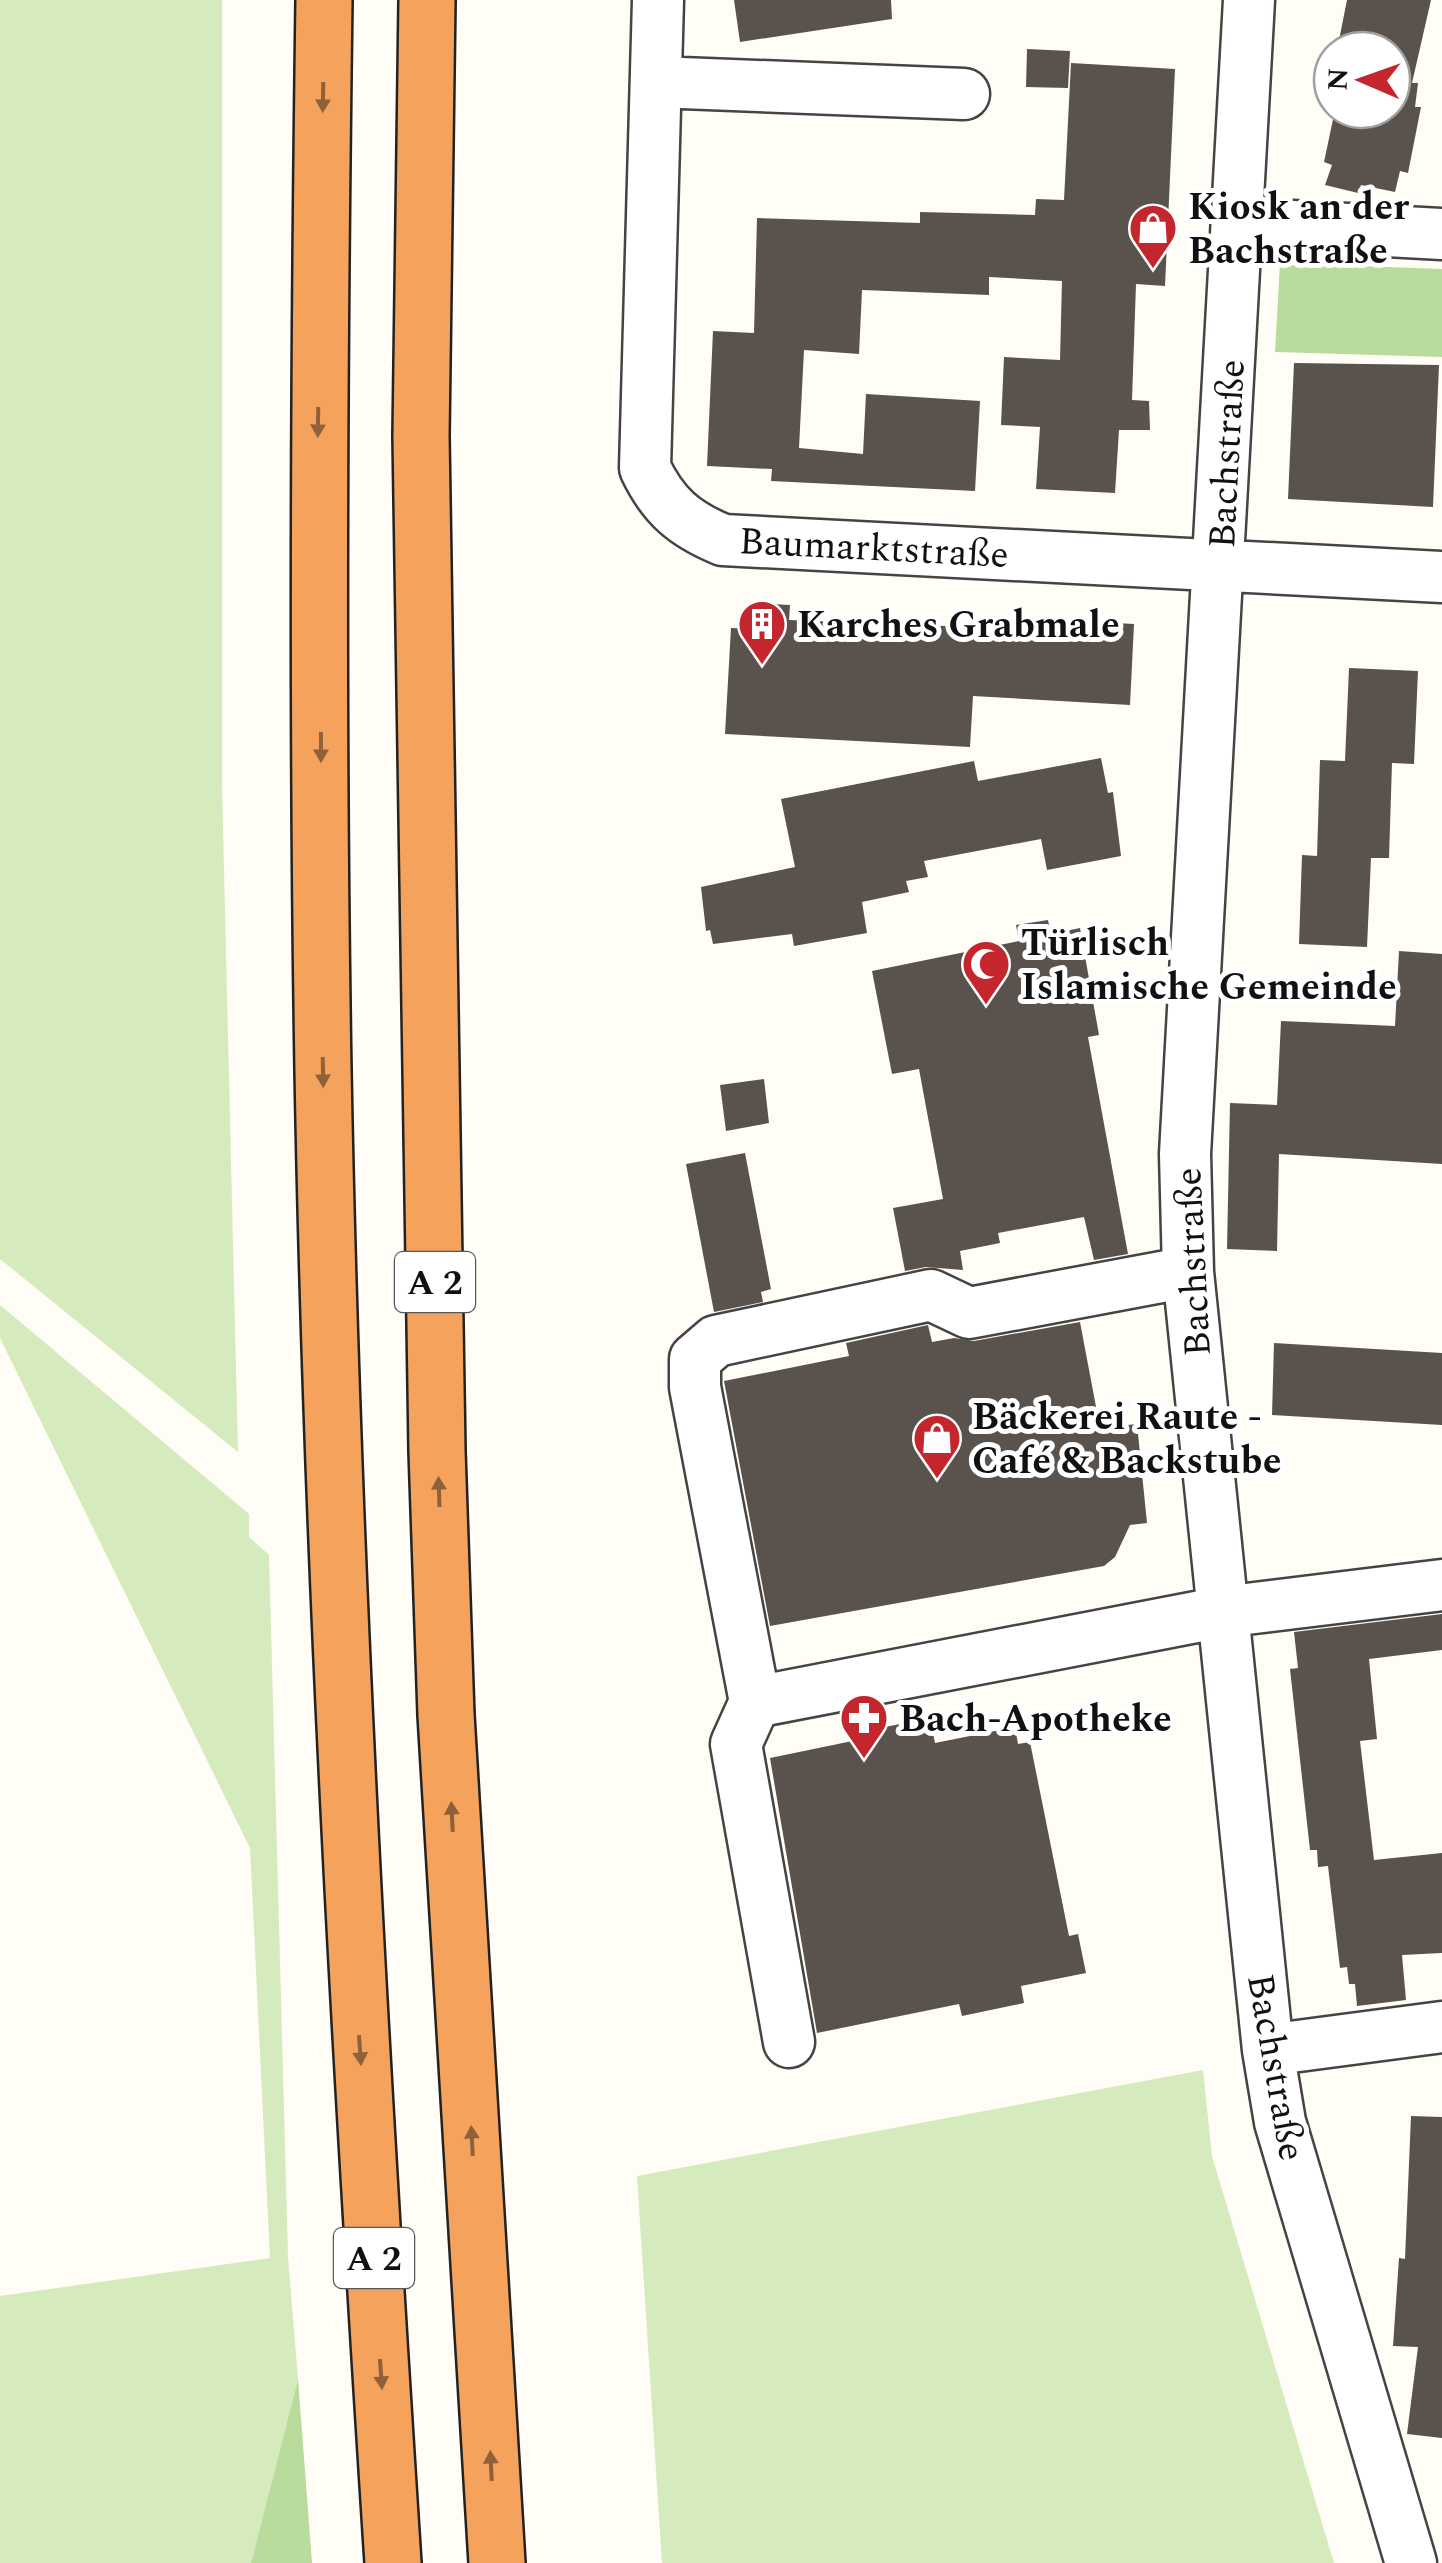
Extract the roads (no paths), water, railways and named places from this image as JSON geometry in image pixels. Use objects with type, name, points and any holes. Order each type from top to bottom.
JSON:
[{"type":"highway","name":"A 2","points":[[324,0],[318,435],[324,1092],[354,1952],[393,2563]]},
{"type":"highway","name":"A 2","points":[[427,0],[420,436],[438,1470],[448,1752],[497,2563]]},
{"type":"street","name":"Baumarktstraße","points":[[658,0],[646,468],[660,500],[691,527],[723,540],[1442,577]]},
{"type":"street","name":"Bachstraße","points":[[1249,0],[1185,1154],[1188,1272],[1268,2050],[1280,2122],[1412,2563]]},
{"type":"street","points":[[656,82],[964,94]]},
{"type":"street","points":[[1238,223],[1442,234]]},
{"type":"street","points":[[789,2042],[736,1744],[755,1702],[694,1386],[696,1359],[716,1341],[931,1295],[969,1313],[1188,1272]]},
{"type":"street","points":[[755,1702],[1222,1612],[1442,1586]]},
{"type":"street","points":[[1268,2050],[1442,2027]]},
{"type":"place","name":"Kiosk an der Bachstraße","points":[[1153,270]]},
{"type":"place","name":"Karches Grabmale","points":[[762,666]]},
{"type":"place","name":"Türlisch Islamische Gemeinde","points":[[986,1006]]},
{"type":"place","name":"Bäckerei Raute - Café & Backstube","points":[[937,1480]]},
{"type":"place","name":"Bach-Apotheke","points":[[864,1760]]}]
